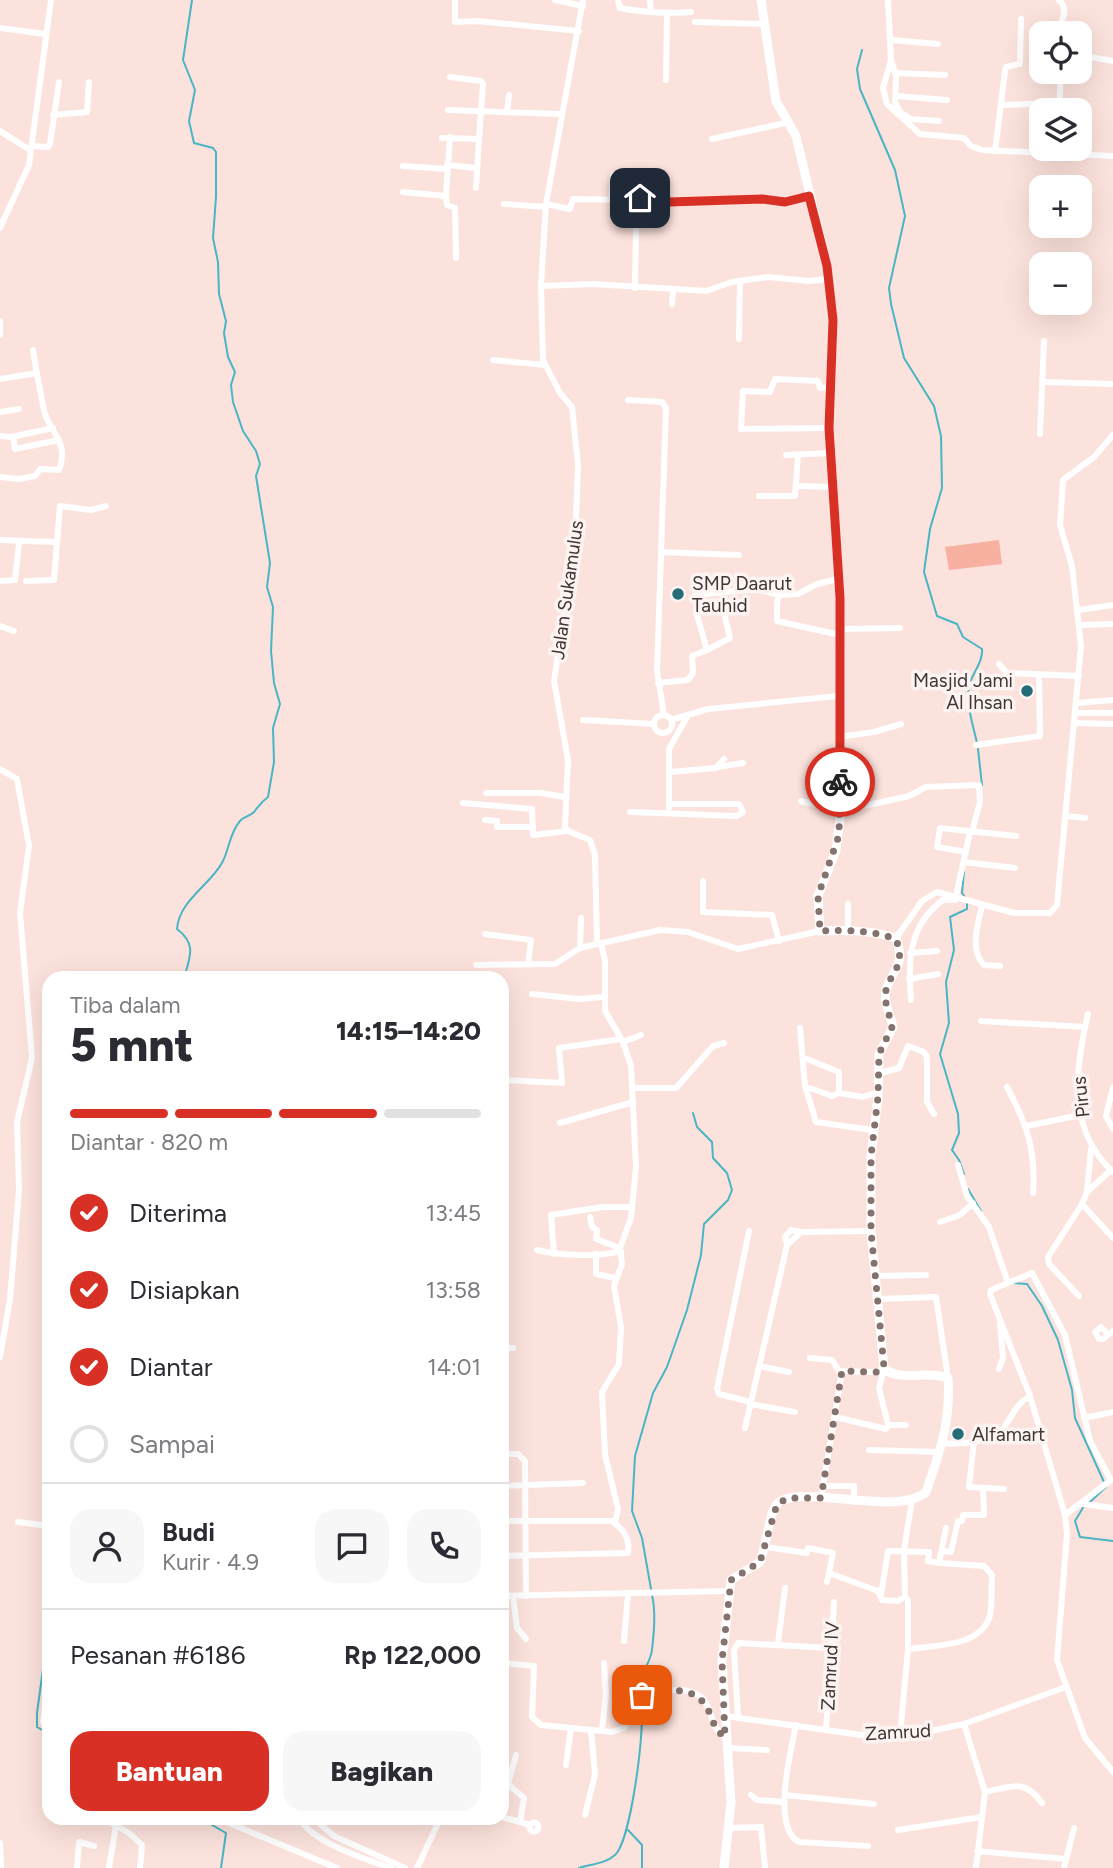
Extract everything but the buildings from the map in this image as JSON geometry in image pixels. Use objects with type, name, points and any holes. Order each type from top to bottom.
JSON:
[{"type":"street","points":[[0,228],[29,165],[51,0]]},
{"type":"street","points":[[455,0],[455,22],[579,31]]},
{"type":"street","points":[[555,0],[583,3]]},
{"type":"street","points":[[618,0],[620,8],[667,13],[691,12]]},
{"type":"street","points":[[650,0],[651,11]]},
{"type":"street","points":[[761,0],[776,102],[796,136],[829,279],[833,320],[829,428],[840,632],[838,696],[841,811],[836,850],[818,896],[820,931]]},
{"type":"street","points":[[888,0],[897,107],[905,117],[939,121]]},
{"type":"street","points":[[1059,0],[1064,10],[1062,21]]},
{"type":"street","name":"Jalan Sukamulus","points":[[568,831],[565,797],[568,760],[554,681],[575,543],[578,465],[572,407],[560,393],[545,365],[541,338],[541,286],[546,206],[560,114],[583,3]]},
{"type":"street","points":[[667,13],[667,80]]},
{"type":"street","points":[[995,151],[1006,67],[1020,64],[1021,19]]},
{"type":"street","points":[[695,22],[764,24]]},
{"type":"street","points":[[0,28],[45,34]]},
{"type":"street","points":[[891,40],[938,44]]},
{"type":"street","points":[[1092,57],[1113,61]]},
{"type":"street","points":[[891,60],[884,78],[885,100],[894,113],[914,130],[926,135],[964,138],[975,148],[1029,151]]},
{"type":"street","points":[[895,73],[945,75]]},
{"type":"street","points":[[450,77],[481,80],[483,84],[476,188]]},
{"type":"street","points":[[0,131],[31,148],[49,147],[59,82]]},
{"type":"street","points":[[53,115],[88,112],[89,82]]},
{"type":"street","points":[[507,112],[509,95]]},
{"type":"street","points":[[896,96],[947,100]]},
{"type":"street","points":[[1003,105],[1029,104]]},
{"type":"street","points":[[448,110],[560,114]]},
{"type":"street","points":[[712,139],[790,122]]},
{"type":"street","points":[[456,258],[455,208],[447,205],[446,196],[446,137],[479,139]]},
{"type":"street","points":[[1092,154],[1113,156]]},
{"type":"street","points":[[403,166],[476,168]]},
{"type":"street","points":[[611,199],[613,175]]},
{"type":"street","points":[[403,192],[446,196]]},
{"type":"street","points":[[504,204],[570,209],[573,200],[717,202],[762,199],[785,202],[809,196]]},
{"type":"street","points":[[633,200],[636,211],[635,288]]},
{"type":"street","points":[[541,286],[593,284],[713,290],[740,281],[768,277],[829,279]]},
{"type":"street","points":[[739,339],[740,281]]},
{"type":"street","points":[[672,304],[673,289]]},
{"type":"street","points":[[0,321],[0,335]]},
{"type":"street","points":[[1040,435],[1044,341]]},
{"type":"street","points":[[0,477],[19,479],[35,476],[40,470],[59,470],[59,440],[44,412],[33,350]]},
{"type":"street","points":[[493,360],[545,365]]},
{"type":"street","points":[[0,379],[37,373]]},
{"type":"street","points":[[829,428],[741,429],[743,391],[770,392],[775,379],[818,381],[820,388],[832,387]]},
{"type":"street","points":[[1043,382],[1113,384]]},
{"type":"street","points":[[628,400],[662,402],[666,408],[658,683],[664,715],[671,720],[672,726],[667,733],[658,732],[654,724]]},
{"type":"street","points":[[0,412],[19,409]]},
{"type":"street","points":[[0,436],[13,437],[52,428]]},
{"type":"street","points":[[888,1425],[879,1388],[884,1368],[871,1231],[872,1130],[878,1092],[879,1054],[892,1027],[886,1000],[887,987],[899,970],[896,939],[915,909],[929,895],[943,892],[982,906],[1014,913],[1050,913],[1058,901],[1077,703],[1081,625],[1068,544],[1060,525],[1063,480],[1089,462],[1113,435]]},
{"type":"street","points":[[13,437],[15,449],[59,440]]},
{"type":"street","points":[[786,455],[830,453]]},
{"type":"street","points":[[759,496],[792,496],[797,486],[798,455]]},
{"type":"street","points":[[797,486],[833,487]]},
{"type":"street","points":[[26,581],[52,581],[60,506],[91,510],[106,506]]},
{"type":"street","points":[[0,540],[19,543],[56,542]]},
{"type":"street","points":[[0,581],[15,580],[19,543]]},
{"type":"street","points":[[661,552],[739,555]]},
{"type":"street","points":[[695,595],[755,589],[798,594],[817,584],[838,579]]},
{"type":"street","points":[[784,580],[777,621],[840,632],[900,628]]},
{"type":"street","points":[[1079,610],[1113,605]]},
{"type":"street","points":[[658,683],[688,680],[693,673],[692,656],[730,638],[724,613]]},
{"type":"street","points":[[698,615],[707,650]]},
{"type":"street","points":[[1081,625],[1113,624]]},
{"type":"street","points":[[0,626],[14,631]]},
{"type":"street","points":[[999,664],[1007,673],[1079,676]]},
{"type":"street","points":[[976,745],[1040,736],[1039,675]]},
{"type":"street","points":[[671,720],[708,709],[838,696]]},
{"type":"street","points":[[1077,703],[1113,700]]},
{"type":"street","points":[[1076,713],[1113,713]]},
{"type":"street","points":[[654,724],[656,719],[664,715]]},
{"type":"street","points":[[669,814],[670,744],[687,717]]},
{"type":"street","points":[[583,720],[654,724]]},
{"type":"street","points":[[839,737],[874,732],[901,723]]},
{"type":"street","points":[[1075,723],[1113,723]]},
{"type":"street","points":[[718,767],[724,759]]},
{"type":"street","points":[[670,772],[743,763]]},
{"type":"street","points":[[0,769],[17,779],[29,846],[20,913],[32,1058],[15,1135],[19,1183],[10,1299],[0,1357]]},
{"type":"street","points":[[801,801],[841,811],[909,796],[926,787],[979,786],[980,802],[966,852],[960,898]]},
{"type":"street","points":[[486,793],[541,793],[565,797]]},
{"type":"street","points":[[463,803],[532,808],[533,835],[568,831],[586,838],[593,845],[599,944],[605,961],[603,997],[609,1022],[630,1058],[636,1167],[632,1207],[621,1250],[622,1264],[615,1278],[621,1327],[620,1364],[602,1392],[605,1454],[618,1509],[615,1523]]},
{"type":"street","points":[[630,812],[737,816],[743,812],[739,804],[670,804]]},
{"type":"street","points":[[1066,816],[1085,818]]},
{"type":"street","points":[[485,820],[497,821],[497,827],[533,827]]},
{"type":"street","points":[[966,852],[937,846],[939,830],[947,827],[1016,836]]},
{"type":"street","points":[[964,862],[1015,868]]},
{"type":"street","points":[[702,881],[703,912],[772,915],[779,941]]},
{"type":"street","points":[[911,1000],[910,953],[917,927],[943,900],[960,898]]},
{"type":"street","points":[[848,904],[848,930]]},
{"type":"street","points":[[982,906],[975,946],[977,955],[984,965],[1000,966]]},
{"type":"street","points":[[580,948],[581,918]]},
{"type":"street","points":[[476,965],[555,964],[580,948],[660,930],[688,932],[738,949],[820,931],[881,933],[896,939]]},
{"type":"street","points":[[485,934],[531,940],[528,964]]},
{"type":"street","points":[[910,953],[937,951]]},
{"type":"street","points":[[909,979],[938,974]]},
{"type":"street","points":[[532,993],[579,999],[603,997]]},
{"type":"street","name":"Pirus","points":[[1088,1014],[1078,1064],[1080,1115],[1091,1149],[1112,1171]]},
{"type":"street","points":[[981,1021],[1085,1027]]},
{"type":"street","points":[[800,1028],[805,1086],[816,1122],[872,1130]]},
{"type":"street","points":[[509,1080],[562,1083],[559,1048],[622,1041],[641,1035]]},
{"type":"street","points":[[633,1088],[676,1088],[713,1046],[724,1043]]},
{"type":"street","points":[[877,1074],[899,1068],[908,1046],[925,1052],[926,1102],[934,1114]]},
{"type":"street","points":[[807,1059],[839,1072],[839,1093]]},
{"type":"street","points":[[1007,1087],[1027,1126],[1035,1165],[1033,1193]]},
{"type":"street","points":[[1113,1087],[1106,1116],[1113,1129]]},
{"type":"street","points":[[810,1088],[832,1096],[839,1093],[863,1097],[878,1092]]},
{"type":"street","points":[[560,1123],[633,1102]]},
{"type":"street","points":[[1027,1126],[1080,1115]]},
{"type":"street","points":[[1079,1296],[1049,1264],[1048,1257],[1087,1192],[1091,1149]]},
{"type":"street","points":[[958,1165],[964,1188],[989,1227],[1008,1283]]},
{"type":"street","points":[[1087,1192],[1112,1171]]},
{"type":"street","points":[[940,1222],[960,1215],[973,1203]]},
{"type":"street","points":[[1082,1204],[1113,1238]]},
{"type":"street","points":[[554,1254],[551,1215],[603,1207],[632,1207]]},
{"type":"street","points":[[590,1217],[592,1227],[597,1230],[596,1239],[621,1250]]},
{"type":"street","points":[[749,1231],[717,1389],[719,1394],[795,1412]]},
{"type":"street","points":[[745,1428],[788,1245],[801,1232],[871,1231]]},
{"type":"street","points":[[537,1250],[554,1254],[596,1254],[621,1250]]},
{"type":"street","points":[[596,1254],[596,1274],[615,1278]]},
{"type":"street","points":[[1065,1515],[1112,1480],[1090,1441],[1065,1335],[1032,1273],[990,1292],[1030,1396],[1065,1515],[1065,1571],[1056,1649],[1066,1687],[1085,1738],[1113,1772]]},
{"type":"street","points":[[876,1276],[926,1275]]},
{"type":"street","points":[[724,1868],[731,1802],[722,1661],[728,1591],[735,1575],[760,1562],[777,1504],[788,1498],[854,1502],[912,1500],[926,1492],[949,1421],[947,1378],[936,1297],[878,1299]]},
{"type":"street","points":[[1,1298],[10,1299]]},
{"type":"street","points":[[999,1369],[1003,1358],[999,1334],[1001,1322]]},
{"type":"street","points":[[810,1358],[832,1360],[835,1369],[842,1371],[876,1372],[884,1368]]},
{"type":"street","points":[[759,1366],[789,1372]]},
{"type":"street","points":[[884,1368],[895,1375],[934,1373],[947,1378]]},
{"type":"street","points":[[821,1498],[842,1371]]},
{"type":"street","points":[[869,1450],[941,1448],[974,1441],[1002,1430],[1015,1406],[1030,1396]]},
{"type":"street","points":[[1084,1418],[1113,1412]]},
{"type":"street","points":[[835,1417],[883,1431],[888,1425]]},
{"type":"street","points":[[888,1425],[906,1425]]},
{"type":"street","points":[[974,1441],[969,1487],[984,1490],[1004,1489]]},
{"type":"street","points":[[509,1455],[523,1456],[526,1486],[526,1596]]},
{"type":"street","points":[[509,1486],[583,1483]]},
{"type":"street","points":[[824,1486],[854,1486],[854,1502]]},
{"type":"street","points":[[942,1551],[951,1552],[955,1527],[958,1521],[962,1521],[963,1515],[984,1515],[984,1490]]},
{"type":"street","points":[[905,1594],[905,1553],[912,1500]]},
{"type":"street","points":[[1083,1504],[1113,1508]]},
{"type":"street","points":[[509,1521],[615,1523],[627,1536],[628,1553],[509,1556]]},
{"type":"street","points":[[18,1522],[42,1525]]},
{"type":"street","points":[[939,1563],[946,1528]]},
{"type":"street","points":[[766,1547],[807,1553],[808,1548],[833,1553],[827,1582]]},
{"type":"street","points":[[900,1736],[908,1649],[908,1600],[905,1597],[898,1601],[882,1601],[888,1551],[929,1552],[929,1562],[984,1566],[989,1570],[991,1611],[984,1631],[972,1637],[908,1649]]},
{"type":"street","points":[[829,1573],[871,1587],[881,1595]]},
{"type":"street","points":[[778,1643],[785,1588]]},
{"type":"street","points":[[509,1596],[728,1591]]},
{"type":"street","points":[[624,1641],[628,1594]]},
{"type":"street","points":[[513,1596],[517,1628],[526,1639]]},
{"type":"street","name":"Zamrud IV","points":[[826,1730],[834,1602]]},
{"type":"street","points":[[738,1718],[734,1648],[740,1642],[831,1648]]},
{"type":"street","points":[[602,1730],[606,1695],[604,1662]]},
{"type":"street","points":[[509,1663],[534,1666],[532,1717],[535,1722],[612,1732],[624,1728],[642,1695],[678,1690],[692,1693],[705,1701],[717,1731],[725,1737]]},
{"type":"street","name":"Zamrud","points":[[725,1716],[826,1730],[900,1736],[964,1724],[1066,1687]]},
{"type":"street","points":[[964,1724],[985,1792],[976,1868]]},
{"type":"street","points":[[796,1726],[785,1799],[788,1829],[794,1840],[868,1846]]},
{"type":"street","points":[[566,1765],[570,1728]]},
{"type":"street","points":[[585,1815],[595,1774],[591,1730]]},
{"type":"street","points":[[726,1748],[768,1750]]},
{"type":"street","points":[[516,1755],[509,1785],[524,1798],[520,1822]]},
{"type":"street","points":[[985,1792],[1025,1787],[1033,1790],[1042,1803]]},
{"type":"street","points":[[751,1795],[757,1800],[874,1804]]},
{"type":"street","points":[[898,1830],[982,1817]]},
{"type":"street","points":[[509,1819],[530,1825]]},
{"type":"street","points":[[108,1868],[116,1825],[142,1845],[140,1868]]},
{"type":"street","points":[[234,1825],[337,1868]]},
{"type":"street","points":[[306,1825],[313,1833],[405,1868]]},
{"type":"street","points":[[321,1825],[359,1852],[391,1868]]},
{"type":"street","points":[[417,1868],[435,1825]]},
{"type":"street","points":[[728,1828],[761,1827],[765,1867]]},
{"type":"street","points":[[1064,1868],[1074,1828]]},
{"type":"street","points":[[77,1868],[79,1842],[94,1846]]},
{"type":"street","points":[[0,1843],[1,1868]]},
{"type":"street","points":[[977,1851],[1066,1859]]},
{"type":"shaded area","points":[[999,540],[1002,564],[949,570],[945,547]]},
{"type":"waterway","points":[[186,971],[190,946],[177,929],[179,919],[189,901],[218,870],[237,825],[268,797],[274,762],[273,728],[280,704],[274,683],[271,651],[273,607],[267,587],[270,563],[256,476],[260,464],[256,451],[243,431],[233,402],[231,385],[235,372],[228,357],[224,333],[226,321],[219,294],[218,262],[213,238],[216,152],[213,148],[194,143],[189,121],[195,90],[183,60],[192,0]]},
{"type":"waterway","points":[[862,50],[857,69],[860,89],[895,170],[905,216],[889,288],[891,304],[904,358],[934,406],[941,436],[942,488],[930,529],[924,572],[937,616],[957,624],[963,637],[982,649],[968,693],[977,743]]},
{"type":"waterway","points":[[978,749],[982,785]]},
{"type":"waterway","points":[[964,872],[962,893],[965,897]]},
{"type":"waterway","points":[[964,1174],[952,1150],[959,1133],[958,1114],[940,1054],[949,1023],[946,982],[954,950],[950,917],[967,909],[967,902]]},
{"type":"waterway","points":[[651,1589],[642,1538],[632,1511],[635,1456],[653,1393],[667,1367],[687,1310],[701,1255],[704,1224],[728,1200],[732,1190],[727,1173],[713,1158],[712,1142],[697,1127],[693,1113]]},
{"type":"waterway","points":[[968,1189],[981,1211]]},
{"type":"waterway","points":[[1013,1283],[1027,1284],[1042,1306],[1058,1340],[1072,1390],[1075,1418],[1104,1482]]},
{"type":"waterway","points":[[1089,1503],[1106,1487]]},
{"type":"waterway","points":[[1084,1506],[1075,1521],[1080,1537],[1113,1541]]},
{"type":"waterway","points":[[639,1697],[640,1679],[652,1650],[652,1595]]},
{"type":"waterway","points":[[42,1676],[37,1727],[42,1730]]},
{"type":"waterway","points":[[579,1868],[611,1858],[621,1845],[636,1782],[641,1702]]},
{"type":"waterway","points":[[212,1825],[226,1833],[221,1868]]},
{"type":"waterway","points":[[628,1830],[642,1845],[642,1868]]},
{"type":"way so far","points":[[642,1695],[678,1690],[692,1693],[705,1701],[717,1731],[725,1737],[722,1661],[731,1580],[735,1575],[760,1562],[777,1504],[788,1498],[821,1498],[842,1371],[876,1372],[884,1367],[871,1231],[871,1156],[878,1097],[879,1054],[892,1027],[886,1000],[887,987],[899,970],[898,946],[896,939],[881,933],[820,931],[818,896],[839,835],[840,782]]},
{"type":"place","name":"SMP Daarut Tauhid","points":[[678,594]]},
{"type":"place","name":"Masjid Jami Al Ihsan","points":[[1027,691]]},
{"type":"place","name":"Alfamart","points":[[958,1434]]},
{"type":"route","points":[[640,198],[669,202],[762,199],[792,202],[809,196],[827,266],[833,320],[834,355],[829,428],[835,565],[840,598],[840,782]]}]
